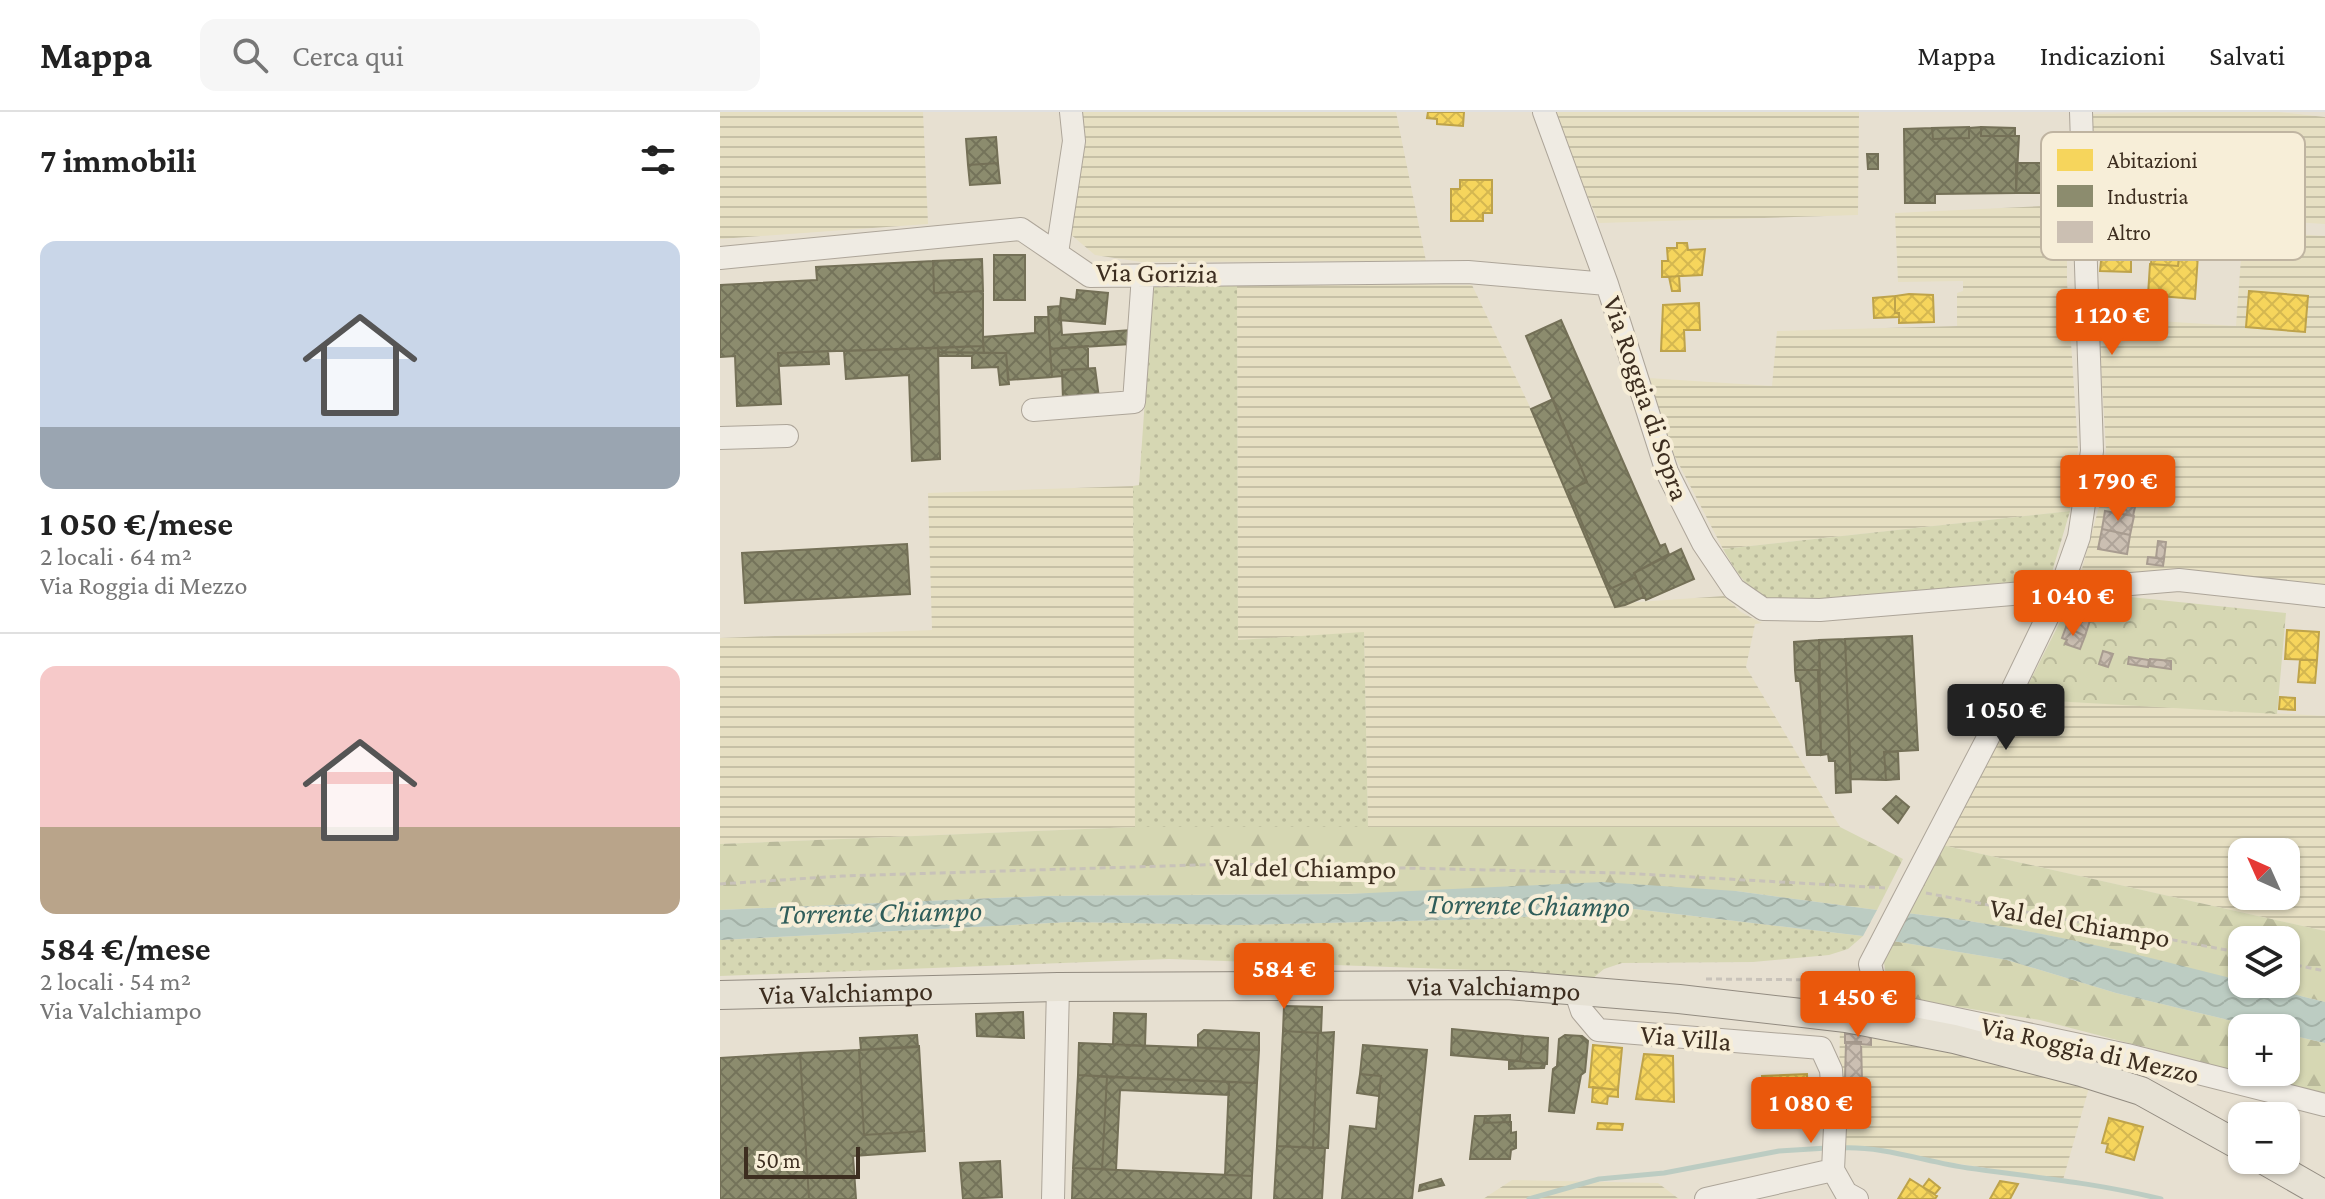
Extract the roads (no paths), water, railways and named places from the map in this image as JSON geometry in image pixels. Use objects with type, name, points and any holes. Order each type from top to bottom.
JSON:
[{"type":"main road","name":"Via Valchiampo","points":[[720,995],[1058,987],[1507,985],[1575,990],[1846,1018],[1954,1039],[2141,1091],[2228,1139]]},
{"type":"main road","points":[[2288,1174],[2325,1195]]},
{"type":"street","points":[[1057,253],[1074,141],[1071,112]]},
{"type":"street","name":"Via Roggia di Sopra","points":[[1544,112],[1607,284],[1667,472],[1703,543],[1734,589],[1763,609],[1820,610],[2179,580],[2325,596]]},
{"type":"street","points":[[2081,112],[2082,132]]},
{"type":"street","name":"Via Gorizia","points":[[720,258],[1021,229],[1090,276],[1468,272],[1607,284]]},
{"type":"street","points":[[2060,591],[2079,537],[2092,451],[2086,260]]},
{"type":"street","points":[[1033,410],[1134,402],[1143,275]]},
{"type":"street","points":[[720,438],[787,436]]},
{"type":"street","name":"Via Roggia di Mezzo","points":[[2060,591],[2003,709],[1902,895],[1873,957],[1874,986],[1888,1001],[1909,1009],[2127,1055],[2325,1105]]},
{"type":"street","points":[[1053,1199],[1058,987]]},
{"type":"street","name":"Via Villa","points":[[1575,990],[1582,1011],[1598,1030],[1821,1048]]},
{"type":"street","points":[[1846,1018],[1821,1048],[1831,1070],[1835,1127],[1833,1170],[1846,1193],[1857,1199]]},
{"type":"street","points":[[1706,1199],[1833,1170]]},
{"type":"water","name":"Torrente Chiampo","points":[[1602,882],[1736,891],[1877,910],[1863,936],[1634,909],[1490,919],[1239,925],[1070,922],[720,940],[720,910],[1042,896],[1348,894]]},
{"type":"water","points":[[1906,913],[2013,928],[2170,963],[2228,978],[2228,998],[2300,996],[2325,1002],[2325,1043],[2300,1037],[2300,1014],[2228,1014],[2228,1020],[2116,993],[2007,960],[1893,941]]},
{"type":"waterway","points":[[1529,1199],[1599,1179],[1664,1173],[1779,1151],[1827,1148]]},
{"type":"waterway","points":[[1841,1148],[1889,1152],[2161,1199]]}]
